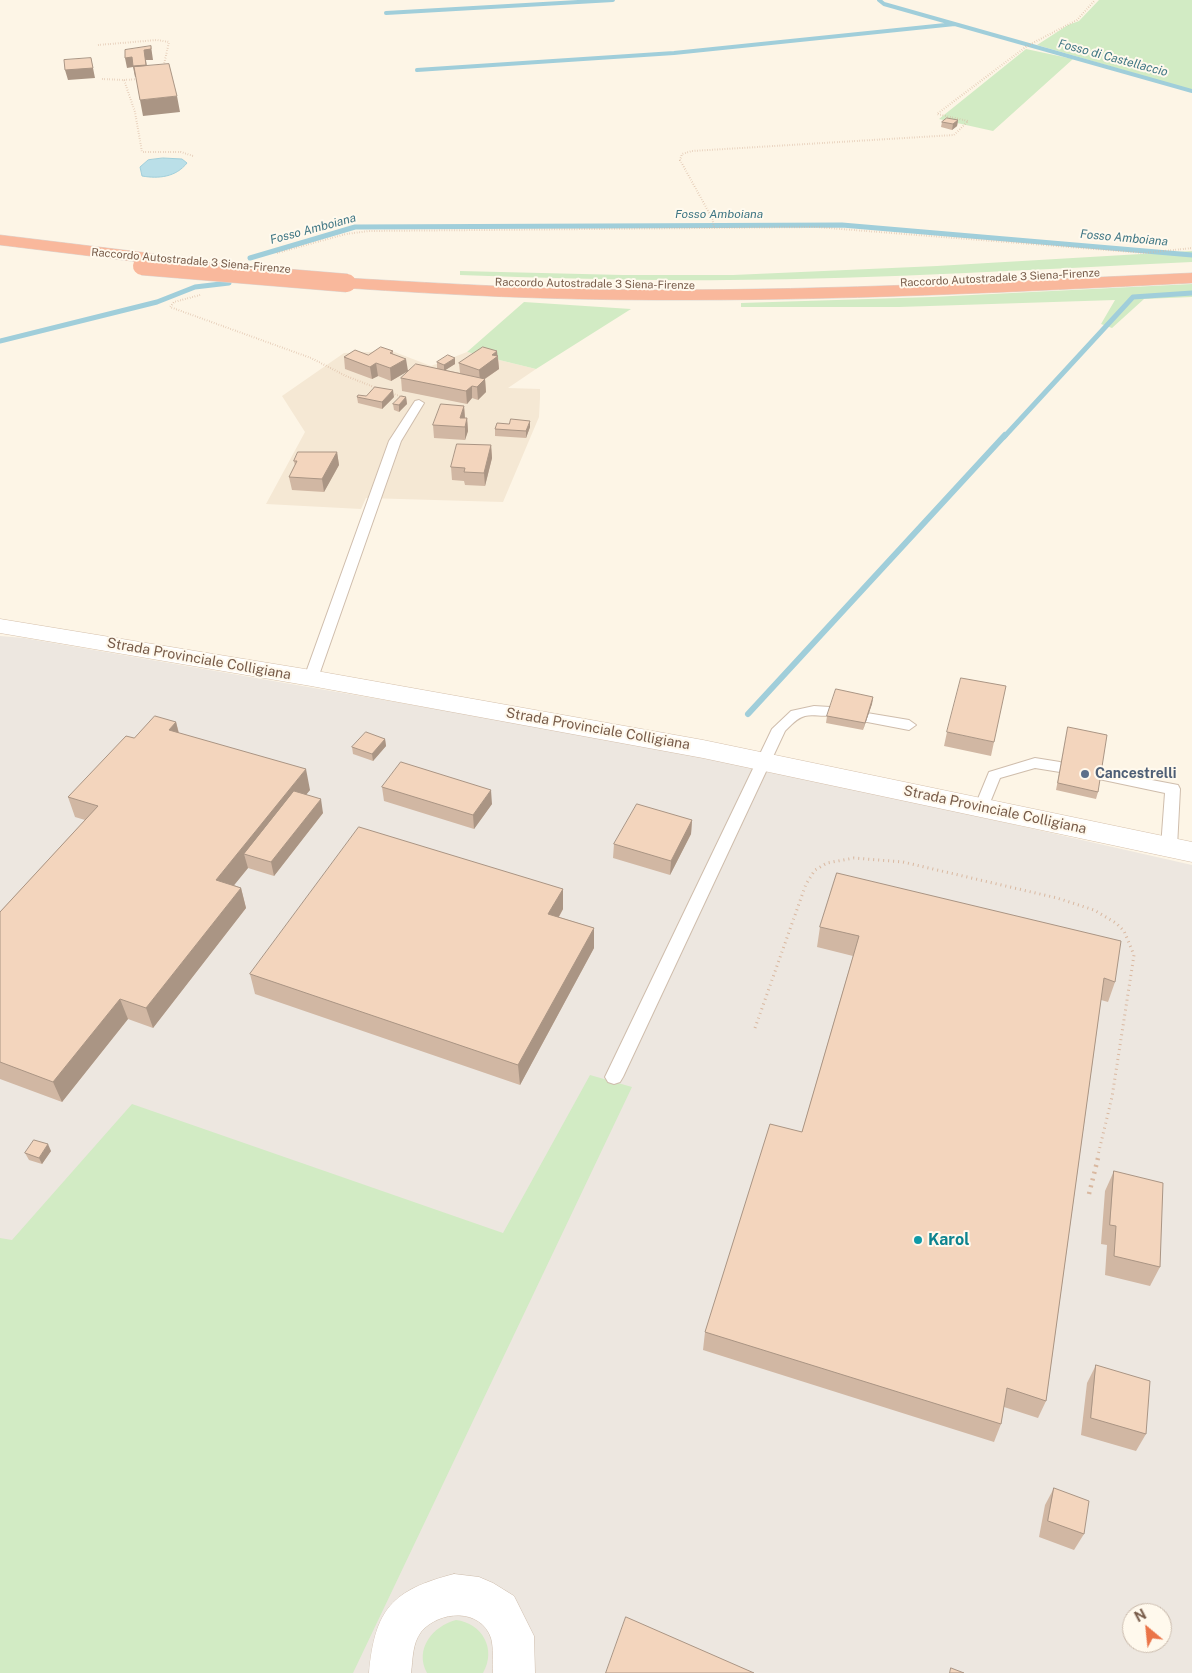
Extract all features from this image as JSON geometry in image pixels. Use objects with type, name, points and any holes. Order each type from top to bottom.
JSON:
[{"type":"highway","name":"Raccordo Autostradale 3 Siena-Firenze","points":[[0,240],[145,262]]},
{"type":"highway","name":"Raccordo Autostradale 3 Siena-Firenze","points":[[0,249],[508,292],[697,295],[864,293],[1192,278]]},
{"type":"highway","name":"Raccordo Autostradale 3 Siena-Firenze","points":[[349,279],[608,286],[770,286],[873,284],[1192,268]]},
{"type":"main road","name":"Strada Provinciale Colligiana","points":[[0,626],[544,719],[982,806],[1180,850]]},
{"type":"main road","points":[[390,1672],[391,1648],[400,1628],[413,1611],[430,1599],[449,1593],[469,1594],[487,1601],[502,1614],[512,1632],[516,1654],[514,1673]]},
{"type":"lane","points":[[311,678],[396,441],[419,403]]},
{"type":"lane","points":[[614,1077],[779,729],[791,716],[807,709],[830,711]]},
{"type":"lane","points":[[867,718],[909,725]]},
{"type":"lane","points":[[982,806],[994,775],[1035,763],[1060,767]]},
{"type":"lane","points":[[1100,775],[1173,790],[1180,850]]},
{"type":"path","points":[[714,228],[712,218],[680,160],[682,154],[692,151],[954,135],[968,121],[937,114],[1027,46],[1077,20],[1095,0]]},
{"type":"path","points":[[98,45],[157,40],[169,42],[170,48],[162,62],[164,75]]},
{"type":"path","points":[[102,79],[124,80],[144,78]]},
{"type":"path","points":[[124,80],[135,112],[142,152],[150,155],[185,152],[193,156]]},
{"type":"path","points":[[271,254],[346,234],[370,231],[714,228],[840,228],[1145,253],[1192,248]]},
{"type":"path","points":[[208,293],[174,302],[170,307],[311,358],[346,376],[419,403]]},
{"type":"path","points":[[755,1028],[806,884],[815,870],[827,863],[854,858],[886,858],[1057,898],[1084,906],[1108,917],[1130,936],[1134,955],[1112,1097],[1088,1194]]},
{"type":"shaded area","points":[[392,351],[431,366],[467,352],[536,369],[508,388],[540,389],[540,398],[539,417],[503,502],[366,498],[361,509],[266,504],[305,432],[282,396],[344,353]]},
{"type":"shaded area","points":[[0,636],[24,638],[610,739],[822,781],[1192,865],[1192,1673],[0,1673]]},
{"type":"green space","points":[[1099,0],[1192,0],[1192,90],[1037,45],[1068,25],[1079,21]]},
{"type":"green space","points":[[1026,49],[1073,59],[993,131],[939,119]]},
{"type":"green space","points":[[1192,251],[1192,262],[844,278],[661,280],[460,275],[460,271],[623,275],[733,275],[937,266]]},
{"type":"green space","points":[[1192,284],[1192,297],[1144,299],[1112,328],[1101,324],[1115,300],[899,307],[741,307],[741,303],[932,297]]},
{"type":"green space","points":[[524,302],[631,309],[536,369],[467,352]]},
{"type":"green space","points":[[590,1075],[632,1087],[353,1673],[0,1673],[0,1238],[12,1240],[132,1104],[503,1233]]},
{"type":"green space","points":[[456,1620],[473,1626],[485,1639],[488,1655],[483,1673],[427,1673],[424,1664],[424,1647],[433,1633],[440,1627]]},
{"type":"water","points":[[163,158],[182,159],[187,163],[183,168],[167,176],[142,176],[140,167],[148,160]]},
{"type":"building","points":[[151,46],[151,49],[144,50],[146,65],[133,66],[132,57],[125,58],[125,50]]},
{"type":"building","points":[[91,58],[93,68],[65,70],[64,60]]},
{"type":"building","points":[[169,64],[177,96],[140,100],[134,67]]},
{"type":"building","points":[[947,118],[958,120],[953,124],[942,122]]},
{"type":"building","points":[[381,347],[393,351],[390,353],[406,359],[390,368],[376,363],[370,367],[344,357],[355,350],[368,355]]},
{"type":"building","points":[[483,347],[497,351],[492,355],[498,356],[479,370],[459,363]]},
{"type":"building","points":[[448,355],[455,358],[444,365],[437,362]]},
{"type":"building","points":[[416,364],[485,379],[477,387],[472,386],[466,391],[401,378]]},
{"type":"building","points":[[375,387],[393,390],[382,402],[357,397],[358,395],[366,396]]},
{"type":"building","points":[[401,396],[406,397],[399,405],[393,404]]},
{"type":"building","points":[[441,404],[464,406],[460,418],[467,418],[465,427],[433,425]]},
{"type":"building","points":[[511,419],[530,421],[526,431],[495,429],[497,423],[509,424]]},
{"type":"building","points":[[457,444],[491,445],[484,473],[464,472],[465,468],[451,467]]},
{"type":"building","points":[[298,452],[337,452],[322,479],[289,477],[297,461],[294,461]]},
{"type":"building","points":[[961,678],[1006,686],[994,742],[947,732]]},
{"type":"building","points":[[836,689],[873,697],[865,723],[827,716]]},
{"type":"building","points":[[155,716],[176,722],[169,730],[306,769],[216,880],[241,888],[146,1008],[120,999],[53,1082],[0,1062],[0,912],[98,806],[68,797],[126,736],[134,738]]},
{"type":"building","points":[[1068,727],[1107,735],[1098,792],[1058,783]]},
{"type":"building","points":[[366,732],[385,739],[372,754],[352,747]]},
{"type":"building","points":[[401,762],[491,790],[473,815],[382,787]]},
{"type":"building","points":[[294,791],[321,799],[271,862],[244,854]]},
{"type":"building","points":[[637,804],[692,820],[671,861],[614,844]]},
{"type":"building","points":[[359,827],[563,889],[548,914],[594,928],[518,1065],[250,974]]},
{"type":"building","name":"Karol","points":[[837,873],[1121,941],[1115,982],[1104,978],[1046,1401],[1007,1388],[1001,1424],[705,1332],[770,1124],[802,1132],[859,936],[820,927]]},
{"type":"building","points":[[34,1140],[48,1144],[39,1158],[25,1153]]},
{"type":"building","points":[[1114,1171],[1163,1183],[1160,1267],[1114,1256],[1116,1226],[1110,1225]]},
{"type":"building","points":[[1096,1365],[1150,1381],[1146,1434],[1091,1418]]},
{"type":"building","points":[[1054,1488],[1089,1501],[1084,1534],[1048,1521]]},
{"type":"building","points":[[626,1617],[754,1673],[606,1673]]},
{"type":"building","points":[[951,1668],[964,1673],[950,1673]]},
{"type":"waterway","points":[[386,13],[613,0]]},
{"type":"waterway","points":[[879,0],[884,4],[955,24]]},
{"type":"waterway","points":[[417,70],[674,53],[955,24]]},
{"type":"waterway","name":"Fosso di Castellaccio","points":[[955,24],[1192,91]]},
{"type":"waterway","name":"Fosso Amboiana","points":[[250,258],[355,227],[842,225],[1192,255]]},
{"type":"waterway","name":"Fosso Amboiana","points":[[0,341],[157,302],[195,287],[229,283]]},
{"type":"waterway","points":[[1004,437],[1133,297],[1192,293]]},
{"type":"waterway","points":[[748,714],[1005,435]]},
{"type":"place","name":"Cancestrelli","points":[[1085,774]]},
{"type":"place","name":"Karol","points":[[918,1240]]}]
